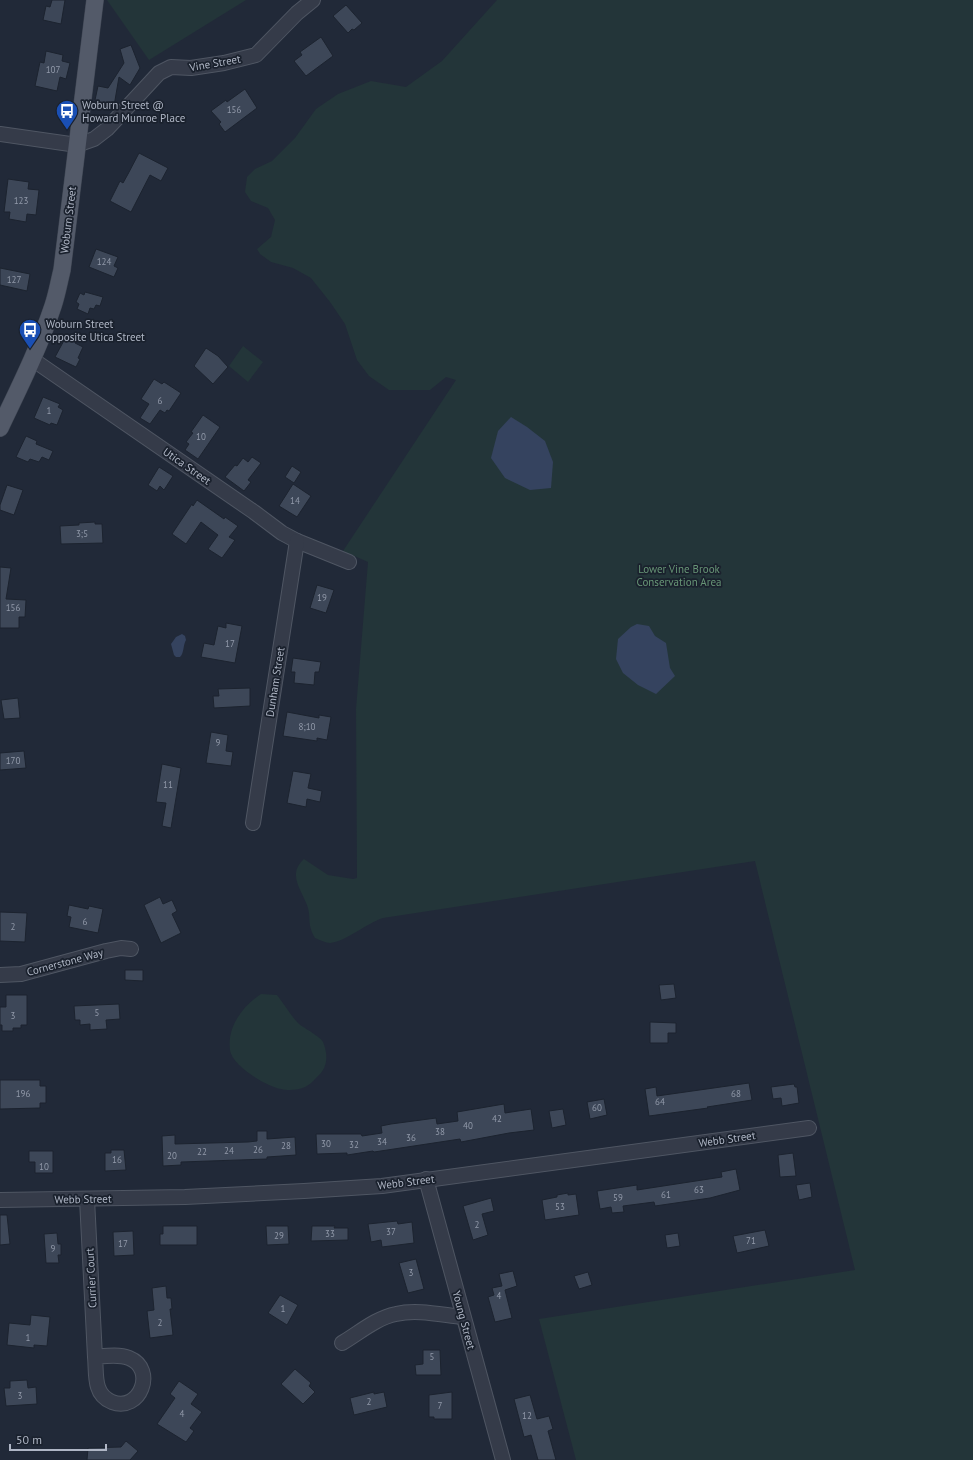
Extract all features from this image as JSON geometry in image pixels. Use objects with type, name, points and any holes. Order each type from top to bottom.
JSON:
[{"type":"main road","name":"Woburn Street","points":[[0,428],[32,359],[53,306],[62,270],[95,0]]},
{"type":"street","name":"Vine Street","points":[[77,145],[94,139],[106,129],[159,72],[171,67],[191,68],[224,63],[256,54],[297,13],[313,0]]},
{"type":"street","points":[[0,134],[77,145]]},
{"type":"street","name":"Utica Street","points":[[32,359],[282,533],[297,541],[349,562]]},
{"type":"street","name":"Dunham Street","points":[[253,824],[297,541]]},
{"type":"street","name":"Cornerstone Way","points":[[0,975],[21,974],[106,951],[131,948]]},
{"type":"street","name":"Webb Street","points":[[0,1200],[185,1197],[382,1186],[809,1128]]},
{"type":"street","name":"Young Street","points":[[426,1179],[503,1460]]},
{"type":"street","name":"Currier Court","points":[[87,1199],[95,1357]]},
{"type":"street","points":[[342,1343],[378,1320],[396,1314],[416,1312],[463,1317]]},
{"type":"green space","points":[[107,0],[246,0],[149,60]]},
{"type":"green space","name":"Lower Vine Brook Conservation Area","points":[[497,0],[973,0],[973,1460],[576,1460],[539,1319],[855,1270],[755,861],[383,918],[349,936],[330,943],[315,938],[310,926],[308,908],[297,883],[296,877],[296,871],[304,859],[328,875],[353,879],[357,878],[356,709],[368,562],[343,551],[456,380],[446,377],[430,390],[389,390],[369,376],[357,360],[345,324],[311,278],[293,268],[271,262],[260,254],[257,249],[271,237],[275,220],[268,208],[251,201],[245,192],[247,177],[255,169],[272,161],[295,138],[316,109],[338,94],[371,81],[406,87],[442,61]]},
{"type":"green space","points":[[243,346],[263,362],[248,382],[229,366]]},
{"type":"green space","points":[[261,994],[277,995],[299,1024],[316,1035],[323,1042],[326,1051],[326,1064],[314,1080],[305,1087],[300,1089],[284,1090],[267,1084],[243,1069],[232,1056],[230,1041],[234,1025],[248,1004]]},
{"type":"water","points":[[511,417],[545,441],[553,462],[551,488],[530,490],[505,478],[491,458],[498,431]]},
{"type":"water","points":[[637,624],[649,626],[655,636],[666,643],[670,668],[675,676],[656,694],[638,685],[623,673],[616,659],[618,639],[631,627]]},
{"type":"water","points":[[182,634],[185,636],[186,640],[183,652],[180,657],[176,657],[171,644],[176,637]]},
{"type":"building","points":[[52,0],[65,0],[61,24],[43,20],[46,6],[50,7]]},
{"type":"building","points":[[346,5],[362,23],[348,33],[333,16]]},
{"type":"building","points":[[321,37],[333,56],[306,76],[294,61],[302,55],[300,52]]},
{"type":"building","points":[[131,45],[140,68],[130,85],[119,77],[114,106],[99,104],[100,101],[95,100],[98,86],[108,88],[124,63],[120,49]]},
{"type":"building","points":[[46,51],[63,55],[62,61],[70,63],[66,79],[60,77],[57,91],[35,86],[40,62],[44,63]]},
{"type":"building","points":[[245,89],[257,108],[225,132],[219,124],[221,122],[211,111]]},
{"type":"building","points":[[139,153],[168,168],[161,181],[150,175],[131,212],[110,201],[120,181],[123,183]]},
{"type":"building","points":[[8,179],[29,182],[28,189],[39,190],[36,215],[27,214],[26,222],[9,219],[10,212],[4,212]]},
{"type":"building","points":[[96,249],[118,257],[114,266],[118,268],[114,277],[89,267]]},
{"type":"building","points":[[0,268],[30,274],[27,291],[0,285]]},
{"type":"building","points":[[85,292],[103,297],[100,306],[96,305],[94,309],[90,308],[88,314],[77,309],[79,304],[76,302],[80,293],[84,295]]},
{"type":"building","points":[[67,335],[77,340],[75,343],[83,347],[76,367],[55,357]]},
{"type":"building","points":[[206,348],[218,356],[228,367],[213,384],[194,366]]},
{"type":"building","points":[[154,379],[162,384],[164,382],[181,393],[169,411],[167,410],[165,413],[160,410],[150,424],[140,418],[149,404],[141,399]]},
{"type":"building","points":[[43,397],[60,404],[58,407],[63,410],[57,425],[51,423],[50,425],[34,418]]},
{"type":"building","points":[[203,415],[220,427],[198,459],[185,450],[189,444],[186,442],[193,433],[191,432]]},
{"type":"building","points":[[26,436],[37,441],[36,444],[53,451],[49,460],[42,457],[39,462],[30,459],[28,462],[16,457]]},
{"type":"building","points":[[252,457],[261,463],[248,480],[251,482],[244,491],[225,477],[243,458],[248,462]]},
{"type":"building","points":[[292,466],[301,472],[294,483],[285,477]]},
{"type":"building","points":[[159,467],[173,476],[164,490],[160,486],[157,491],[148,485]]},
{"type":"building","points":[[293,484],[311,496],[297,517],[279,506]]},
{"type":"building","points":[[7,485],[23,490],[14,515],[0,510],[0,505]]},
{"type":"building","points":[[197,500],[224,519],[225,517],[238,526],[229,537],[235,540],[222,558],[208,549],[218,535],[201,522],[186,544],[172,534],[192,504],[193,506]]},
{"type":"building","points":[[95,522],[95,524],[102,524],[103,543],[61,544],[60,526]]},
{"type":"building","points":[[0,567],[11,568],[6,599],[26,600],[25,617],[19,617],[19,628],[0,628]]},
{"type":"building","points":[[317,585],[334,590],[326,613],[310,608]]},
{"type":"building","points":[[226,623],[242,626],[235,663],[201,657],[204,643],[214,645],[218,626],[226,628]]},
{"type":"building","points":[[293,658],[321,662],[319,672],[315,672],[314,685],[294,683],[295,672],[291,672]]},
{"type":"building","points":[[250,688],[250,706],[214,708],[213,696],[219,696],[218,689]]},
{"type":"building","points":[[18,698],[20,718],[4,719],[1,700]]},
{"type":"building","points":[[287,712],[319,718],[319,715],[331,717],[327,740],[317,738],[317,741],[283,736]]},
{"type":"building","points":[[211,732],[228,735],[226,751],[233,752],[231,766],[206,763]]},
{"type":"building","points":[[24,751],[26,768],[0,770],[0,753]]},
{"type":"building","points":[[162,764],[181,768],[171,828],[162,826],[166,803],[156,802]]},
{"type":"building","points":[[293,771],[311,774],[308,788],[322,791],[320,802],[307,799],[306,807],[287,803]]},
{"type":"building","points":[[160,897],[163,904],[172,900],[177,911],[172,914],[181,933],[161,943],[144,905]]},
{"type":"building","points":[[69,905],[88,909],[89,906],[103,909],[98,933],[69,927],[71,917],[67,916]]},
{"type":"building","points":[[0,912],[27,913],[25,942],[0,941]]},
{"type":"building","points":[[125,970],[143,970],[143,981],[125,980]]},
{"type":"building","points":[[674,984],[676,998],[661,1000],[659,985]]},
{"type":"building","points":[[6,995],[27,995],[27,1025],[21,1025],[21,1028],[13,1028],[13,1031],[2,1031],[2,1025],[0,1025],[0,1007],[6,1007]]},
{"type":"building","points":[[119,1004],[120,1019],[106,1020],[107,1029],[90,1030],[90,1024],[80,1025],[80,1020],[75,1020],[74,1006]]},
{"type":"building","points":[[650,1022],[676,1023],[676,1033],[668,1033],[668,1043],[650,1043]]},
{"type":"building","points":[[0,1080],[40,1080],[40,1086],[46,1086],[46,1103],[40,1103],[40,1108],[0,1109]]},
{"type":"building","points":[[749,1083],[752,1100],[649,1116],[645,1089],[656,1087],[657,1096]]},
{"type":"building","points":[[794,1084],[795,1087],[797,1087],[799,1103],[782,1106],[781,1098],[773,1099],[771,1087]]},
{"type":"building","points":[[604,1099],[607,1115],[590,1119],[587,1102]]},
{"type":"building","points":[[504,1104],[505,1113],[531,1109],[534,1130],[461,1142],[460,1139],[347,1155],[347,1153],[317,1154],[316,1134],[361,1134],[362,1136],[382,1133],[381,1126],[391,1124],[436,1118],[437,1124],[458,1121],[457,1112]]},
{"type":"building","points":[[563,1109],[566,1125],[552,1128],[549,1111]]},
{"type":"building","points":[[257,1131],[267,1131],[267,1139],[295,1137],[296,1155],[267,1157],[267,1159],[181,1162],[181,1165],[163,1166],[162,1136],[175,1135],[175,1144],[248,1142],[257,1141]]},
{"type":"building","points":[[111,1150],[124,1150],[126,1170],[105,1171],[105,1153],[111,1153]]},
{"type":"building","points":[[29,1151],[53,1151],[53,1173],[35,1173],[35,1162],[29,1162]]},
{"type":"building","points":[[793,1153],[796,1176],[780,1177],[778,1155]]},
{"type":"building","points":[[736,1169],[740,1190],[710,1198],[655,1206],[654,1202],[623,1206],[624,1212],[612,1213],[611,1207],[600,1209],[597,1191],[637,1185],[637,1190],[722,1177],[721,1172]]},
{"type":"building","points":[[810,1183],[812,1197],[799,1200],[796,1185]]},
{"type":"building","points":[[568,1193],[568,1195],[576,1194],[579,1215],[545,1220],[542,1200]]},
{"type":"building","points":[[491,1198],[494,1211],[482,1214],[488,1235],[473,1240],[463,1206]]},
{"type":"building","points":[[0,1215],[7,1215],[10,1244],[0,1245]]},
{"type":"building","points":[[397,1221],[398,1224],[412,1222],[414,1243],[382,1247],[381,1240],[371,1242],[368,1224]]},
{"type":"building","points":[[163,1226],[197,1226],[197,1245],[160,1245],[160,1234],[163,1234]]},
{"type":"building","points":[[266,1226],[288,1226],[289,1244],[267,1245]]},
{"type":"building","points":[[312,1226],[335,1226],[334,1228],[348,1228],[348,1240],[311,1241]]},
{"type":"building","points":[[765,1230],[769,1246],[737,1253],[733,1236]]},
{"type":"building","points":[[133,1231],[134,1255],[114,1256],[113,1232]]},
{"type":"building","points":[[57,1233],[58,1244],[61,1244],[61,1255],[58,1255],[59,1263],[46,1263],[44,1234]]},
{"type":"building","points":[[678,1233],[680,1246],[667,1248],[665,1235]]},
{"type":"building","points":[[416,1259],[424,1289],[408,1293],[399,1263]]},
{"type":"building","points":[[513,1271],[517,1286],[505,1290],[512,1318],[495,1322],[488,1297],[494,1295],[492,1288],[502,1286],[499,1274]]},
{"type":"building","points":[[588,1272],[592,1285],[579,1289],[574,1276]]},
{"type":"building","points":[[166,1286],[167,1298],[171,1298],[172,1309],[170,1309],[173,1335],[150,1338],[147,1311],[154,1310],[152,1288]]},
{"type":"building","points":[[280,1295],[298,1305],[287,1325],[268,1313]]},
{"type":"building","points":[[31,1315],[50,1317],[47,1346],[34,1345],[34,1348],[7,1345],[9,1323],[30,1325]]},
{"type":"building","points":[[423,1350],[440,1350],[441,1375],[416,1375],[415,1365],[423,1364]]},
{"type":"building","points":[[295,1369],[311,1383],[309,1386],[315,1392],[303,1404],[281,1384]]},
{"type":"building","points":[[27,1380],[28,1388],[36,1387],[37,1404],[6,1406],[4,1388],[10,1388],[10,1381]]},
{"type":"building","points":[[179,1381],[198,1394],[191,1404],[202,1412],[190,1428],[194,1431],[186,1442],[157,1424],[175,1398],[170,1394]]},
{"type":"building","points":[[374,1392],[374,1394],[384,1392],[387,1407],[354,1415],[350,1398]]},
{"type":"building","points":[[452,1392],[452,1419],[434,1419],[434,1417],[429,1417],[429,1395]]},
{"type":"building","points":[[530,1395],[537,1419],[549,1416],[553,1429],[548,1431],[556,1460],[538,1460],[531,1435],[524,1437],[514,1399]]},
{"type":"building","points":[[126,1441],[138,1451],[130,1460],[87,1460],[88,1448],[121,1447]]},
{"type":"place","name":"Woburn Street @ Howard Munroe Place","points":[[67,130]]},
{"type":"place","name":"Woburn Street opposite Utica Street","points":[[30,350]]}]
